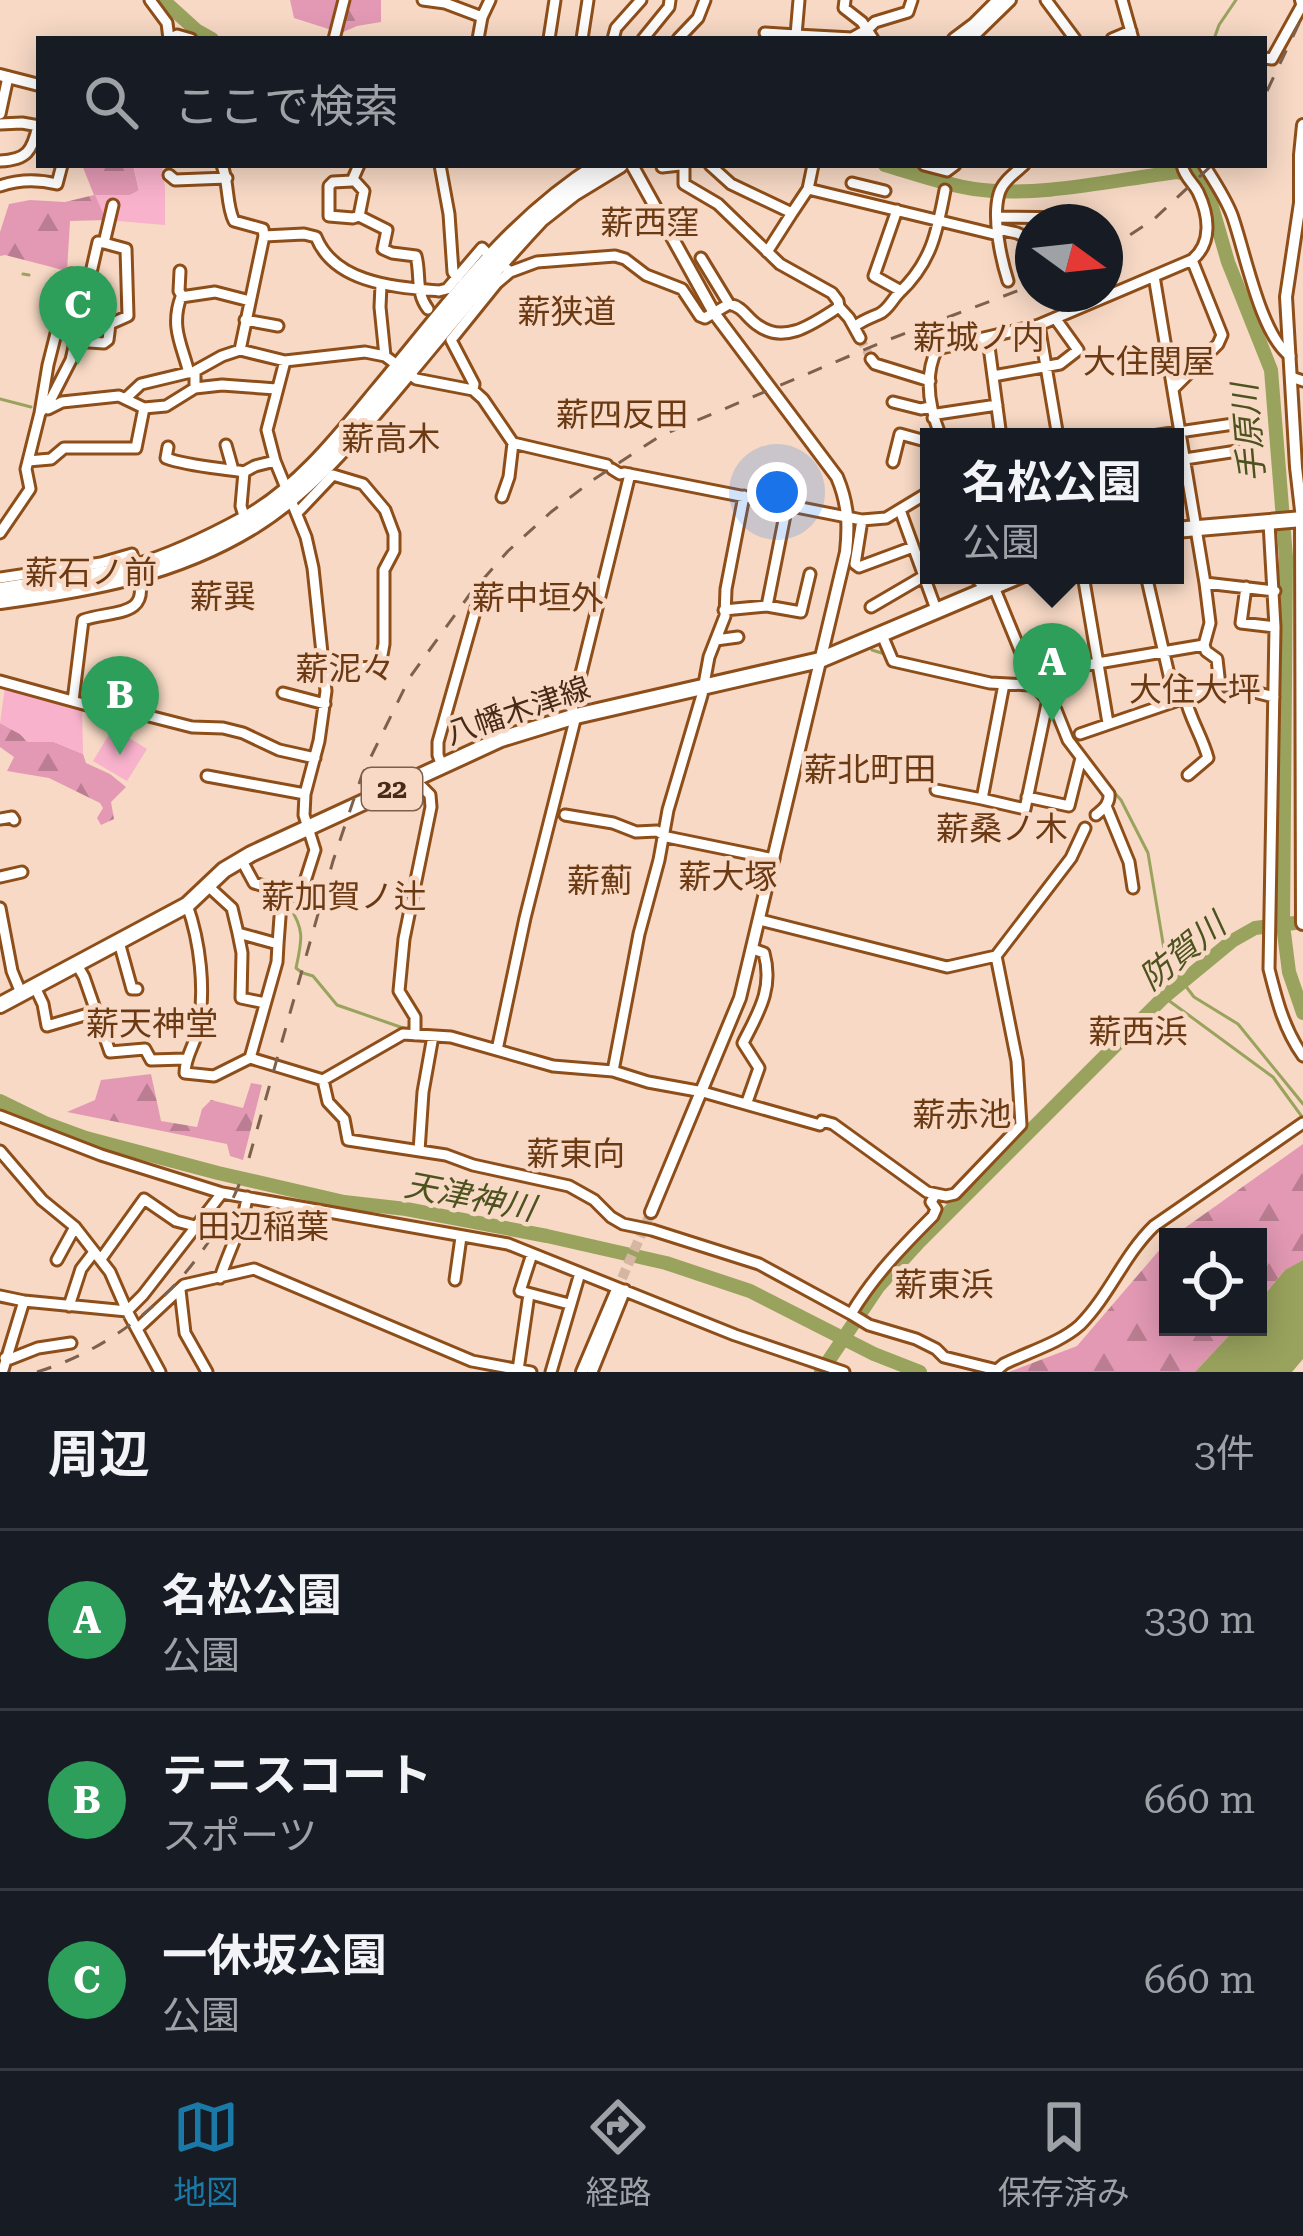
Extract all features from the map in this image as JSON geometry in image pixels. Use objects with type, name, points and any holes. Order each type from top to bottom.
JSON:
[{"type":"main road","points":[[0,601],[84,590],[207,550],[291,501],[351,442],[501,242],[568,184],[594,168]]},
{"type":"main road","points":[[403,370],[541,219],[615,168]]},
{"type":"main road","points":[[0,590],[137,571],[291,501]]},
{"type":"main road","points":[[1184,529],[1300,519],[1303,923]]},
{"type":"main road","name":"八幡木津線","points":[[0,1005],[187,905],[224,870],[242,860],[501,739],[576,716],[820,659],[1000,584]]},
{"type":"street","points":[[150,0],[167,23],[169,36]]},
{"type":"street","points":[[335,36],[344,0]]},
{"type":"street","points":[[423,0],[445,2],[482,17]]},
{"type":"street","points":[[479,36],[490,0]]},
{"type":"street","points":[[549,36],[555,0]]},
{"type":"street","points":[[582,36],[588,0]]},
{"type":"street","points":[[645,36],[670,0]]},
{"type":"street","points":[[681,36],[698,19],[705,0]]},
{"type":"street","points":[[796,35],[800,0]]},
{"type":"street","points":[[844,0],[844,8],[870,34],[875,22],[908,12],[911,0]]},
{"type":"street","points":[[958,36],[998,0]]},
{"type":"street","points":[[973,36],[1010,0]]},
{"type":"street","points":[[1046,0],[1073,36]]},
{"type":"street","points":[[1122,0],[1132,35]]},
{"type":"street","points":[[615,36],[636,1]]},
{"type":"street","points":[[1267,58],[1272,59],[1302,4]]},
{"type":"street","points":[[765,33],[815,36]]},
{"type":"street","points":[[0,114],[4,76],[36,84]]},
{"type":"street","points":[[0,124],[36,125]]},
{"type":"street","points":[[1300,519],[1297,379],[1290,356],[1286,297],[1300,203],[1303,124]]},
{"type":"street","points":[[0,161],[18,160],[36,136]]},
{"type":"street","points":[[0,186],[37,179],[57,184],[61,168]]},
{"type":"street","points":[[223,168],[234,220],[263,229],[264,236],[240,350]]},
{"type":"street","points":[[354,180],[357,168]]},
{"type":"street","points":[[441,168],[457,278]]},
{"type":"street","points":[[634,168],[714,313],[829,463],[855,519],[855,564],[859,567],[914,547]]},
{"type":"street","points":[[682,168],[684,184],[718,204],[780,264],[832,293],[860,338]]},
{"type":"street","points":[[713,168],[731,184],[792,213]]},
{"type":"street","points":[[767,252],[808,190],[812,168]]},
{"type":"street","points":[[1008,281],[1000,256],[999,194],[1021,168]]},
{"type":"street","points":[[1206,168],[1229,208],[1262,308],[1285,355],[1290,356]]},
{"type":"street","points":[[938,428],[930,381],[937,349],[1039,326],[1201,253],[1208,232],[1196,188],[1184,171]]},
{"type":"street","points":[[169,175],[175,180],[227,178]]},
{"type":"street","points":[[354,180],[329,186],[329,216],[318,240],[320,248],[352,274],[381,285],[447,289],[482,248],[485,251]]},
{"type":"street","points":[[354,180],[364,191],[359,216]]},
{"type":"street","points":[[851,183],[885,191]]},
{"type":"street","points":[[864,202],[868,187]]},
{"type":"street","points":[[808,190],[939,221],[1015,231]]},
{"type":"street","points":[[854,326],[883,313],[909,286],[932,249],[945,190]]},
{"type":"street","points":[[104,243],[113,205]]},
{"type":"street","points":[[897,210],[874,276],[901,291]]},
{"type":"street","points":[[329,216],[359,216],[387,230],[383,249],[416,256],[418,289],[428,309]]},
{"type":"street","points":[[998,227],[1015,225]]},
{"type":"street","points":[[264,236],[304,234],[318,240]]},
{"type":"street","points":[[42,412],[68,365],[98,242],[126,248],[128,316],[110,324],[104,343],[75,341]]},
{"type":"street","points":[[701,258],[728,304]]},
{"type":"street","points":[[473,390],[451,340],[508,271],[537,262],[625,259],[646,275],[682,289],[700,316],[705,318],[728,304],[741,307],[770,333],[798,331],[838,307]]},
{"type":"street","points":[[1174,388],[1222,335],[1192,260]]},
{"type":"street","points":[[180,272],[182,296]]},
{"type":"street","points":[[2,527],[31,489],[26,469],[71,274],[90,277]]},
{"type":"street","points":[[1154,276],[1180,428]]},
{"type":"street","points":[[381,285],[385,356]]},
{"type":"street","points":[[182,296],[215,292],[250,301]]},
{"type":"street","points":[[182,296],[177,308],[178,347],[195,388]]},
{"type":"street","points":[[993,376],[1060,364],[1078,350],[1055,318]]},
{"type":"street","points":[[245,320],[278,326]]},
{"type":"street","points":[[746,336],[755,324]]},
{"type":"street","points":[[1039,326],[1056,428]]},
{"type":"street","points":[[988,339],[1000,428]]},
{"type":"street","points":[[126,398],[141,383],[192,372],[240,350],[285,361],[353,352],[385,356],[416,379],[473,390],[483,399],[513,443],[502,497]]},
{"type":"street","points":[[871,359],[930,381]]},
{"type":"street","points":[[242,860],[250,880],[300,897],[315,850],[307,826],[305,794],[325,704],[313,568],[267,430],[285,361]]},
{"type":"street","points":[[42,412],[62,402],[105,397],[126,398],[144,408],[166,406],[195,388],[276,388]]},
{"type":"street","points":[[893,403],[937,414],[997,405]]},
{"type":"street","points":[[28,460],[46,460],[70,447],[136,448],[144,408]]},
{"type":"street","points":[[1184,430],[1246,422],[1250,449],[1185,459]]},
{"type":"street","points":[[892,462],[901,434],[920,439]]},
{"type":"street","points":[[513,443],[609,467],[620,474],[855,519],[886,518],[920,498]]},
{"type":"street","points":[[226,445],[238,471],[245,519]]},
{"type":"street","points":[[168,447],[166,458],[172,462],[238,471],[275,461]]},
{"type":"street","points":[[1184,453],[1210,623],[1204,645],[1217,659],[1220,686]]},
{"type":"street","points":[[498,1047],[630,474]]},
{"type":"street","points":[[291,501],[334,475],[363,484],[385,510],[394,534],[394,551],[385,570],[380,666],[324,672]]},
{"type":"street","points":[[613,1069],[662,834],[709,657],[722,626],[744,496]]},
{"type":"street","points":[[767,606],[787,505]]},
{"type":"street","points":[[900,510],[920,564]]},
{"type":"street","points":[[651,1212],[740,998],[855,519]]},
{"type":"street","points":[[1271,523],[1275,628],[1269,969],[1285,1024],[1303,1056]]},
{"type":"street","points":[[0,578],[132,554],[143,593],[140,602],[132,609],[83,620],[73,700]]},
{"type":"street","points":[[724,610],[767,606],[801,612],[810,574]]},
{"type":"street","points":[[872,607],[920,577]]},
{"type":"street","points":[[1205,583],[1275,591]]},
{"type":"street","points":[[927,584],[937,613]]},
{"type":"street","points":[[985,584],[1032,679],[1108,794],[1106,806],[1096,815]]},
{"type":"street","points":[[1084,584],[1108,723]]},
{"type":"street","points":[[1148,584],[1163,652],[1208,758],[1188,775]]},
{"type":"street","points":[[1246,587],[1241,623],[1275,628]]},
{"type":"street","points":[[442,766],[438,742],[476,608]]},
{"type":"street","points":[[882,635],[893,661],[1004,684],[1097,661],[1204,645]]},
{"type":"street","points":[[716,640],[734,640]]},
{"type":"street","points":[[0,681],[105,710],[192,727],[223,728],[278,750],[315,758]]},
{"type":"street","points":[[982,800],[1004,684]]},
{"type":"street","points":[[1080,734],[1220,686],[1274,697]]},
{"type":"street","points":[[283,693],[325,704]]},
{"type":"street","points":[[936,790],[1024,809],[1048,699]]},
{"type":"street","points":[[1027,797],[1069,806],[1081,758]]},
{"type":"street","points":[[207,776],[305,794]]},
{"type":"street","points":[[414,779],[430,795],[431,806],[400,974],[399,991],[415,1017],[415,1033]]},
{"type":"street","points":[[1106,806],[1129,862],[1133,888]]},
{"type":"street","points":[[565,815],[774,859]]},
{"type":"street","points":[[0,820],[14,820]]},
{"type":"street","points":[[760,920],[947,968],[996,956],[1071,858],[1084,828]]},
{"type":"street","points":[[0,877],[22,872]]},
{"type":"street","points":[[208,886],[232,908],[242,953],[241,998],[266,1003]]},
{"type":"street","points":[[250,1058],[277,962],[282,890]]},
{"type":"street","points":[[187,905],[196,940],[202,1008],[185,1073],[214,1076],[250,1058],[323,1080],[403,1034],[452,1037],[553,1066],[613,1069],[648,1082],[748,1100],[820,1125],[822,1120],[934,1195],[955,1194],[972,1185],[1022,1125],[1017,1060],[996,956]]},
{"type":"street","points":[[0,910],[12,971],[43,1004],[47,1026],[94,1012]]},
{"type":"street","points":[[238,933],[278,944]]},
{"type":"street","points":[[119,942],[133,989],[137,989]]},
{"type":"street","points":[[748,1100],[759,1068],[743,1043],[762,1009],[769,973],[764,953],[753,949]]},
{"type":"street","points":[[76,963],[110,1052],[145,1049],[151,1060],[185,1059]]},
{"type":"street","points":[[419,1151],[433,1036]]},
{"type":"street","points":[[323,1080],[328,1102],[344,1119],[348,1140],[419,1151],[569,1186],[623,1224],[759,1264],[869,1324],[916,1339],[944,1357],[997,1371],[1073,1330],[1154,1226],[1303,1123]]},
{"type":"street","points":[[0,1116],[46,1136],[222,1193],[508,1244],[816,1368],[836,1371]]},
{"type":"street","points":[[0,1151],[42,1199],[75,1227],[110,1272],[160,1372]]},
{"type":"street","points":[[127,1311],[222,1193]]},
{"type":"street","points":[[851,1314],[894,1255],[933,1216],[934,1195]]},
{"type":"street","points":[[220,1278],[233,1238],[243,1224],[247,1197]]},
{"type":"street","points":[[70,1306],[81,1269],[144,1199],[176,1221],[195,1226]]},
{"type":"street","points":[[57,1259],[75,1227]]},
{"type":"street","points":[[455,1280],[461,1237]]},
{"type":"street","points":[[532,1254],[520,1291],[569,1304]]},
{"type":"street","points":[[138,1328],[184,1285],[258,1270],[472,1361],[531,1372]]},
{"type":"street","points":[[551,1372],[580,1273]]},
{"type":"street","points":[[180,1290],[185,1333],[207,1372]]},
{"type":"street","points":[[582,1372],[621,1291]]},
{"type":"street","points":[[592,1372],[621,1291]]},
{"type":"street","points":[[518,1370],[530,1294]]},
{"type":"street","points":[[0,1314],[2,1296],[127,1311]]},
{"type":"street","points":[[0,1370],[24,1301]]},
{"type":"street","points":[[3,1358],[70,1342]]},
{"type":"green space","points":[[290,0],[381,0],[381,22],[341,33],[294,18]]},
{"type":"green space","points":[[83,168],[134,168],[139,191],[106,220],[70,221],[67,271],[0,256],[0,232],[9,204],[65,202],[94,195]]},
{"type":"green space","points":[[0,723],[28,742],[54,742],[83,754],[86,763],[126,787],[111,802],[114,819],[101,825],[97,818],[103,808],[100,803],[49,778],[7,771],[14,757],[0,747]]},
{"type":"green space","points":[[151,1074],[161,1121],[197,1127],[202,1109],[211,1100],[243,1108],[251,1083],[262,1085],[243,1160],[230,1156],[227,1144],[67,1112],[95,1100],[101,1080]]},
{"type":"green space","points":[[1303,1144],[1303,1260],[1284,1271],[1267,1291],[1267,1228],[1185,1228]]},
{"type":"green space","points":[[1159,1250],[1159,1336],[1229,1336],[1195,1372],[1009,1372],[1077,1346]]},
{"type":"shaded area","points":[[134,168],[162,168],[165,225],[106,220],[95,195],[130,195],[139,190]]},
{"type":"shaded area","points":[[5,687],[82,706],[83,754],[54,742],[28,742],[0,723]]},
{"type":"shaded area","points":[[113,728],[147,749],[127,781],[93,761]]},
{"type":"shaded area","points":[[1303,1260],[1303,1359],[1292,1372],[1195,1372],[1229,1336],[1267,1336],[1267,1291],[1285,1270]]},
{"type":"waterway","name":"手原川","points":[[163,0],[207,36]]},
{"type":"waterway","points":[[1215,36],[1236,0]]},
{"type":"waterway","name":"手原川","points":[[895,168],[952,185],[998,191],[1049,190],[1177,172],[1198,176],[1208,193],[1228,262],[1271,370],[1286,557],[1283,925],[1289,972],[1303,1013]]},
{"type":"waterway","points":[[1197,168],[1198,176]]},
{"type":"waterway","points":[[23,274],[29,275]]},
{"type":"waterway","points":[[0,399],[31,407]]},
{"type":"waterway","points":[[872,650],[888,655]]},
{"type":"waterway","points":[[955,671],[1033,682],[1059,707]]},
{"type":"waterway","points":[[1067,727],[1081,750]]},
{"type":"waterway","points":[[1112,790],[1148,853],[1171,967],[1194,997],[1238,1024],[1303,1104]]},
{"type":"waterway","points":[[243,873],[251,886]]},
{"type":"waterway","points":[[289,906],[300,929],[296,968],[301,972]]},
{"type":"waterway","name":"防賀川","points":[[821,1372],[878,1287],[919,1242],[1164,997],[1255,928],[1303,922]]},
{"type":"waterway","points":[[303,973],[313,976],[337,1005],[409,1030]]},
{"type":"waterway","points":[[1164,997],[1273,1077],[1303,1118]]},
{"type":"waterway","points":[[541,1058],[567,1063]]},
{"type":"waterway","points":[[722,1093],[811,1118]]},
{"type":"waterway","name":"天津神川","points":[[0,1101],[86,1138],[218,1173],[344,1202],[406,1209],[666,1263],[750,1291],[920,1372]]},
{"type":"waterway","points":[[934,1198],[956,1205]]},
{"type":"tunnel","points":[[860,338],[871,359]]},
{"type":"tunnel","points":[[616,1292],[651,1212]]},
{"type":"railway","points":[[1267,91],[1303,15]]},
{"type":"railway","points":[[1123,239],[1153,220],[1209,168]]},
{"type":"railway","points":[[249,1158],[362,775],[410,677],[508,551],[593,480],[660,436],[1015,292]]},
{"type":"railway","points":[[37,1372],[103,1342],[161,1299],[207,1244],[241,1180]]},
{"type":"place","name":"一休坂公園","points":[[78,365]]},
{"type":"place","name":"名松公園","points":[[1052,722]]},
{"type":"place","name":"テニスコート","points":[[120,755]]},
{"type":"district","name":"薪西窪","points":[[650,222]]},
{"type":"district","name":"薪狭道","points":[[567,311]]},
{"type":"district","name":"薪城ノ内","points":[[979,337]]},
{"type":"district","name":"大住関屋","points":[[1149,361]]},
{"type":"district","name":"薪四反田","points":[[622,414]]},
{"type":"district","name":"薪高木","points":[[391,438]]},
{"type":"district","name":"薪石ノ前","points":[[91,572]]},
{"type":"district","name":"薪巽","points":[[223,596]]},
{"type":"district","name":"薪中垣外","points":[[538,597]]},
{"type":"district","name":"薪泥々","points":[[345,668]]},
{"type":"district","name":"大住大坪","points":[[1195,689]]},
{"type":"district","name":"薪北町田","points":[[870,769]]},
{"type":"district","name":"薪桑ノ木","points":[[1002,828]]},
{"type":"district","name":"薪大塚","points":[[728,876]]},
{"type":"district","name":"薪薊","points":[[600,880]]},
{"type":"district","name":"薪加賀ノ辻","points":[[344,896]]},
{"type":"district","name":"薪天神堂","points":[[152,1023]]},
{"type":"district","name":"薪西浜","points":[[1138,1031]]},
{"type":"district","name":"薪赤池","points":[[962,1114]]},
{"type":"district","name":"薪東向","points":[[576,1153]]},
{"type":"district","name":"田辺稲葉","points":[[263,1226]]},
{"type":"district","name":"薪東浜","points":[[944,1284]]}]
